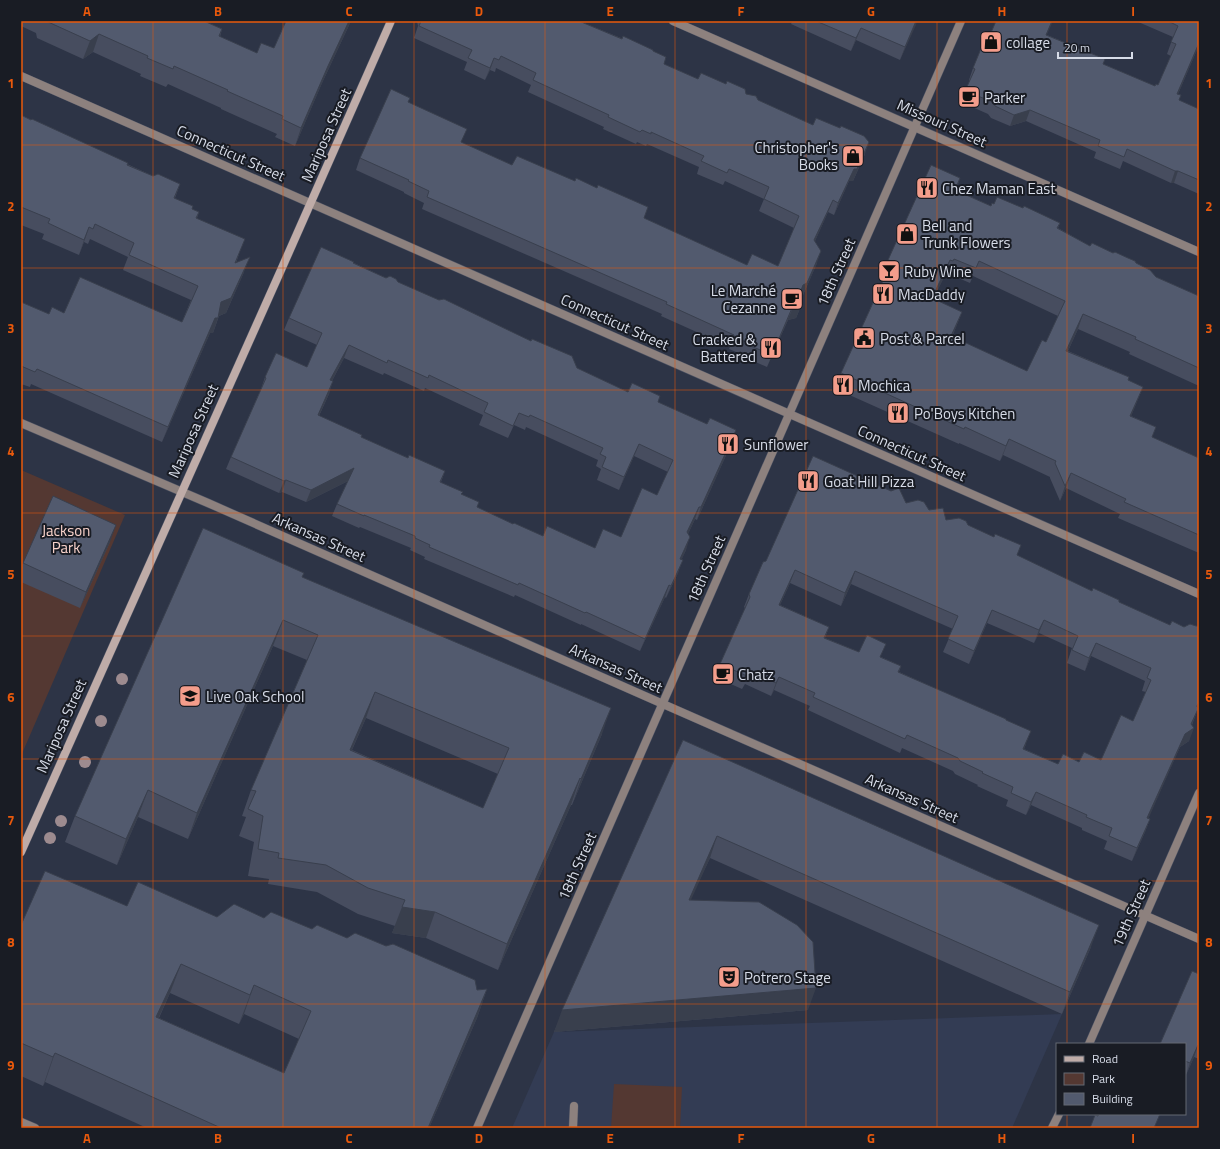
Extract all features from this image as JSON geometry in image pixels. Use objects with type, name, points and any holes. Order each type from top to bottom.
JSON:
[{"type":"street","name":"Mariposa Street","points":[[21,852],[113,642],[311,204],[391,21]]},
{"type":"street","name":"Missouri Street","points":[[673,21],[1199,252]]},
{"type":"street","name":"18th Street","points":[[477,1128],[961,21]]},
{"type":"street","name":"Connecticut Street","points":[[21,76],[1199,594]]},
{"type":"street","name":"Arkansas Street","points":[[21,423],[1199,939]]},
{"type":"street","name":"19th Street","points":[[1089,1043],[1199,793]]},
{"type":"street","points":[[573,1128],[574,1106]]},
{"type":"street","points":[[1052,1128],[1058,1115]]},
{"type":"street","points":[[21,1122],[35,1128]]},
{"type":"shaded area","points":[[1062,1014],[1012,1128],[512,1128],[554,1032]]},
{"type":"green space","name":"Jackson Park","points":[[21,470],[125,515],[21,756]]},
{"type":"green space","points":[[614,1084],[682,1087],[680,1128],[611,1128]]},
{"type":"building","points":[[46,21],[204,21],[222,29],[219,36],[257,53],[261,43],[274,48],[286,21],[349,21],[301,128],[282,119],[283,116],[227,91],[228,90],[174,66],[173,69],[147,58],[148,56],[99,34],[90,41]]},
{"type":"building","points":[[421,21],[579,21],[622,39],[623,36],[653,50],[666,57],[664,64],[698,79],[701,73],[726,84],[727,81],[745,89],[746,94],[756,96],[758,100],[813,125],[816,118],[840,128],[841,126],[864,136],[869,142],[857,169],[854,169],[838,203],[833,200],[814,240],[821,251],[807,283],[803,285],[798,298],[801,306],[792,308],[772,355],[746,344],[746,342],[734,337],[734,335],[666,304],[667,302],[427,197],[429,191],[408,181],[409,180],[360,158],[391,89],[410,98],[408,102],[467,129],[461,142],[512,165],[517,156],[575,181],[576,178],[597,188],[598,185],[648,207],[644,218],[747,265],[752,254],[778,266],[799,216],[764,199],[769,187],[729,169],[727,173],[701,161],[704,156],[651,132],[651,134],[642,130],[640,132],[608,117],[609,115],[533,80],[536,73],[501,56],[499,60],[494,58],[490,68],[468,58],[472,50],[419,26]]},
{"type":"building","points":[[816,21],[916,21],[905,47],[861,28],[856,38]]},
{"type":"building","points":[[996,21],[1052,21],[1046,35],[1105,59],[1103,64],[1155,86],[1156,84],[1158,85],[1176,44],[1171,42],[1178,26],[1168,21],[1199,21],[1199,43],[1177,94],[1181,95],[1179,100],[1199,109],[1199,180],[1175,171],[1127,149],[1124,157],[1098,146],[1100,140],[1030,110],[1014,115],[995,106],[993,102],[965,91],[975,69],[973,68],[987,34],[990,35]]},
{"type":"building","points":[[21,115],[128,163],[127,165],[153,176],[158,174],[180,184],[174,198],[193,206],[192,209],[199,212],[196,218],[245,239],[235,263],[250,257],[231,298],[221,302],[218,318],[215,318],[168,427],[37,369],[35,372],[21,366],[21,302],[49,314],[52,307],[64,313],[80,277],[182,322],[198,286],[129,255],[134,243],[95,224],[93,229],[89,227],[84,240],[48,223],[50,219],[21,207]]},
{"type":"building","points":[[931,165],[960,178],[955,190],[991,206],[992,203],[994,204],[997,197],[1023,208],[1024,206],[1060,223],[1057,228],[1090,246],[1092,243],[1135,261],[1136,263],[1150,270],[1156,277],[1199,296],[1199,368],[1135,339],[1136,337],[1083,314],[1066,351],[1129,377],[1128,380],[1143,387],[1130,416],[1156,427],[1152,437],[1199,458],[1199,535],[1124,502],[1126,499],[1071,473],[1065,486],[1055,463],[1056,461],[1009,439],[1006,446],[965,427],[964,429],[841,373],[892,261],[888,260]],"holes":[[[954,259],[976,268],[979,261],[1065,301],[1046,342],[1042,340],[1027,371],[951,336],[962,312],[932,298],[950,260],[953,261]]]},
{"type":"building","points":[[321,247],[386,278],[390,276],[398,282],[439,300],[444,299],[531,341],[532,339],[572,356],[577,368],[628,392],[632,383],[660,396],[658,402],[707,424],[710,418],[736,430],[701,507],[699,507],[687,532],[690,537],[680,559],[683,560],[671,586],[669,585],[645,639],[519,583],[518,585],[429,547],[430,545],[415,538],[415,536],[337,504],[354,468],[311,490],[286,480],[284,481],[231,457],[276,353],[307,367],[322,333],[289,318]],"holes":[[[349,345],[387,363],[388,360],[428,378],[429,375],[488,403],[484,412],[513,426],[519,413],[529,417],[530,415],[603,448],[600,454],[606,457],[602,467],[624,477],[639,444],[673,460],[657,495],[642,488],[621,537],[603,529],[595,548],[547,526],[543,536],[477,507],[479,502],[461,494],[463,492],[440,482],[445,471],[409,455],[408,458],[361,437],[362,435],[318,415],[333,381],[330,380]]]},
{"type":"building","points":[[813,456],[891,491],[899,488],[906,503],[918,500],[924,502],[929,510],[943,508],[946,520],[959,518],[966,521],[968,525],[994,537],[995,534],[1021,545],[1017,555],[1092,591],[1093,588],[1119,600],[1119,602],[1170,625],[1172,621],[1184,627],[1190,624],[1199,626],[1199,702],[1197,706],[1198,709],[1191,724],[1194,728],[1185,734],[1147,818],[1150,819],[1137,848],[1109,836],[1112,828],[1086,817],[1087,815],[1036,792],[1031,802],[1011,793],[1013,787],[982,773],[983,772],[960,761],[958,758],[907,735],[905,739],[813,697],[815,693],[779,677],[776,683],[749,671],[747,676],[720,664],[750,597],[749,594],[763,562],[766,561]],"holes":[[[795,570],[845,593],[855,571],[958,616],[948,639],[974,651],[992,610],[1039,630],[1044,620],[1078,636],[1072,650],[1089,658],[1096,643],[1151,668],[1147,678],[1151,680],[1133,721],[1121,715],[1101,760],[1084,752],[1079,762],[1063,754],[1058,764],[1023,749],[1031,731],[898,672],[901,666],[880,657],[886,644],[867,635],[859,652],[824,638],[829,627],[779,605]]]},
{"type":"building","points":[[53,496],[116,525],[86,592],[23,563]]},
{"type":"building","points":[[203,528],[304,573],[302,577],[611,708],[507,944],[435,912],[402,907],[405,900],[368,888],[326,865],[278,858],[279,853],[258,849],[263,816],[248,809],[256,791],[251,790],[318,635],[283,620],[197,813],[148,790],[126,839],[75,816]],"holes":[[[375,692],[509,748],[483,808],[350,750]]]},
{"type":"building","points":[[683,740],[1099,925],[1070,992],[717,836],[689,900],[759,902],[797,925],[813,942],[816,988],[562,1010]]},
{"type":"building","points":[[45,871],[127,906],[138,882],[217,917],[234,904],[264,918],[271,912],[312,929],[317,925],[347,938],[355,933],[386,946],[393,944],[475,980],[477,990],[487,989],[428,1128],[221,1128],[55,1053],[53,1057],[21,1043],[21,925]],"holes":[[[181,964],[250,995],[254,985],[311,1011],[284,1073],[156,1017]]]},
{"type":"building","points":[[1192,971],[1199,974],[1199,1046],[1198,1045],[1190,1063],[1186,1061],[1186,1043],[1160,1043]]},
{"type":"building","points":[[1095,1115],[1160,1115],[1154,1128],[1090,1128]]},
{"type":"place","name":"collage","points":[[991,42]]},
{"type":"place","name":"Parker","points":[[969,97]]},
{"type":"place","name":"Christopher's Books","points":[[853,156]]},
{"type":"place","name":"Chez Maman East","points":[[927,188]]},
{"type":"place","name":"Bell and Trunk Flowers","points":[[907,234]]},
{"type":"place","name":"Ruby Wine","points":[[889,271]]},
{"type":"place","name":"MacDaddy","points":[[883,294]]},
{"type":"place","name":"Le Marché Cezanne","points":[[792,299]]},
{"type":"place","name":"Post & Parcel","points":[[864,338]]},
{"type":"place","name":"Cracked & Battered","points":[[771,348]]},
{"type":"place","name":"Mochica","points":[[843,385]]},
{"type":"place","name":"Po'Boys Kitchen","points":[[898,413]]},
{"type":"place","name":"Sunflower","points":[[728,444]]},
{"type":"place","name":"Goat Hill Pizza","points":[[808,481]]},
{"type":"place","name":"Chatz","points":[[723,674]]},
{"type":"place","name":"Live Oak School","points":[[190,696]]},
{"type":"place","name":"Potrero Stage","points":[[729,977]]}]
